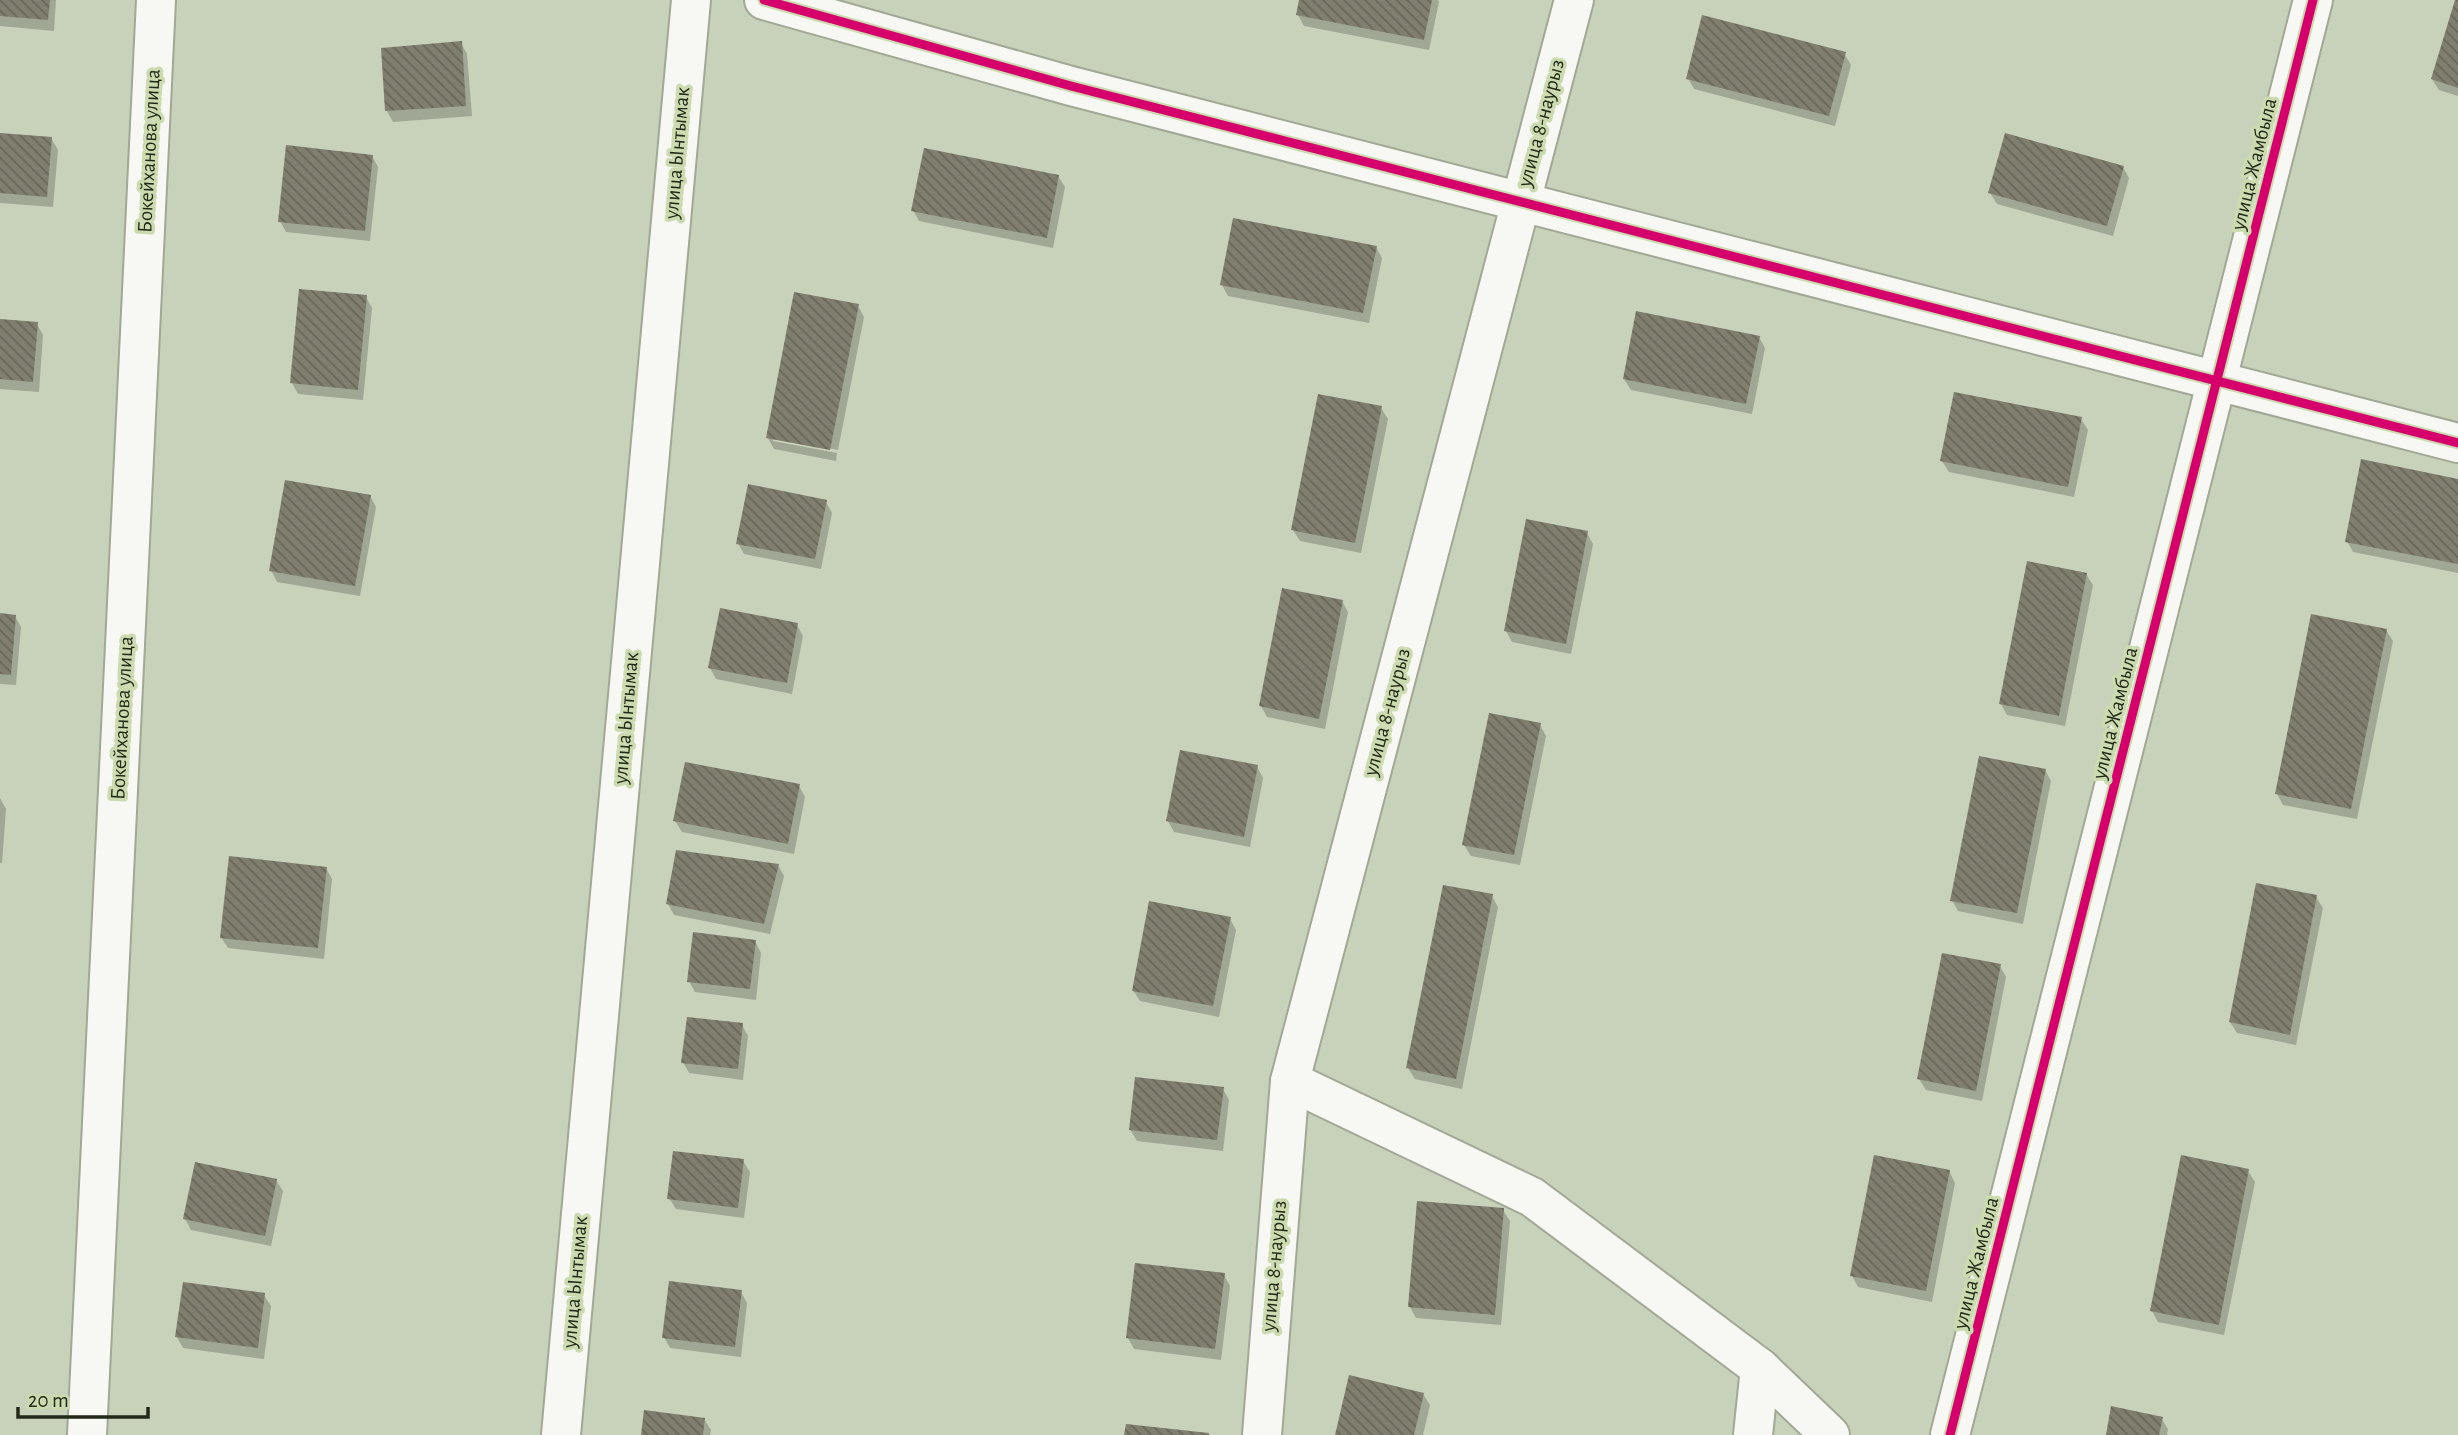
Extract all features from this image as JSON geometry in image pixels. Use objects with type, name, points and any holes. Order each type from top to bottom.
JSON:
[{"type":"street","name":"Бокейханова улица","points":[[87,1435],[156,0]]},
{"type":"street","name":"улица Ынтымак","points":[[561,1435],[691,0]]},
{"type":"street","points":[[764,0],[872,15],[1085,89],[2458,443]]},
{"type":"street","name":"улица 8-наурыз","points":[[1262,1435],[1290,1081],[1574,0]]},
{"type":"street","name":"улица Жамбыла","points":[[1950,1435],[2313,0]]},
{"type":"street","points":[[1290,1081],[1532,1197],[1760,1368],[1830,1435]]},
{"type":"street","points":[[1753,1435],[1760,1368]]},
{"type":"building","points":[[0,0],[50,0],[48,20],[0,16]]},
{"type":"building","points":[[1299,0],[1432,0],[1424,40],[1296,15]]},
{"type":"building","points":[[2455,0],[2458,0],[2458,88],[2431,79]]},
{"type":"building","points":[[1702,15],[1846,52],[1829,116],[1686,79]]},
{"type":"building","points":[[462,41],[466,106],[385,111],[381,48]]},
{"type":"building","points":[[0,133],[52,137],[47,197],[0,193]]},
{"type":"building","points":[[2005,133],[2124,166],[2107,226],[1988,193]]},
{"type":"building","points":[[286,145],[373,155],[365,231],[278,222]]},
{"type":"building","points":[[924,148],[1059,175],[1047,238],[911,211]]},
{"type":"building","points":[[1233,218],[1377,246],[1363,313],[1220,285]]},
{"type":"building","points":[[299,289],[367,295],[358,390],[290,383]]},
{"type":"building","points":[[794,292],[859,304],[830,450],[766,438]]},
{"type":"building","points":[[1636,311],[1760,336],[1746,404],[1623,379]]},
{"type":"building","points":[[0,319],[38,322],[33,382],[0,379]]},
{"type":"building","points":[[1954,392],[2082,417],[2068,487],[1940,461]]},
{"type":"building","points":[[1318,394],[1382,406],[1355,543],[1291,530]]},
{"type":"building","points":[[2361,459],[2458,479],[2458,564],[2345,542]]},
{"type":"building","points":[[285,480],[371,495],[355,586],[269,571]]},
{"type":"building","points":[[748,484],[827,500],[815,559],[736,544]]},
{"type":"building","points":[[1526,519],[1588,531],[1566,644],[1504,631]]},
{"type":"building","points":[[2027,561],[2087,573],[2059,716],[1999,704]]},
{"type":"building","points":[[1282,588],[1343,600],[1319,719],[1259,706]]},
{"type":"building","points":[[720,608],[798,623],[787,683],[708,668]]},
{"type":"building","points":[[0,613],[16,615],[11,675],[0,674]]},
{"type":"building","points":[[2311,614],[2387,629],[2351,809],[2275,794]]},
{"type":"building","points":[[1489,713],[1541,723],[1514,855],[1462,845]]},
{"type":"building","points":[[1180,750],[1258,765],[1244,837],[1166,821]]},
{"type":"building","points":[[1979,756],[2046,769],[2017,913],[1950,901]]},
{"type":"building","points":[[685,762],[800,784],[788,844],[673,821]]},
{"type":"building","points":[[676,850],[779,864],[764,924],[666,904]]},
{"type":"building","points":[[229,856],[327,867],[318,948],[220,938]]},
{"type":"building","points":[[2256,883],[2317,895],[2290,1035],[2229,1022]]},
{"type":"building","points":[[1443,885],[1493,894],[1456,1079],[1406,1068]]},
{"type":"building","points":[[1149,901],[1231,917],[1213,1006],[1132,991]]},
{"type":"building","points":[[693,932],[756,940],[750,989],[687,982]]},
{"type":"building","points":[[1942,953],[2001,964],[1976,1091],[1917,1079]]},
{"type":"building","points":[[687,1017],[743,1023],[738,1069],[681,1063]]},
{"type":"building","points":[[1135,1077],[1224,1087],[1217,1140],[1129,1130]]},
{"type":"building","points":[[673,1151],[744,1159],[738,1208],[667,1199]]},
{"type":"building","points":[[1874,1155],[1950,1170],[1926,1291],[1850,1276]]},
{"type":"building","points":[[2181,1155],[2249,1169],[2219,1325],[2150,1311]]},
{"type":"building","points":[[195,1162],[277,1179],[265,1236],[183,1219]]},
{"type":"building","points":[[1417,1201],[1504,1208],[1495,1315],[1408,1307]]},
{"type":"building","points":[[1135,1263],[1225,1273],[1215,1349],[1126,1338]]},
{"type":"building","points":[[669,1281],[742,1290],[735,1347],[662,1338]]},
{"type":"building","points":[[183,1282],[265,1293],[258,1348],[175,1337]]},
{"type":"building","points":[[1349,1375],[1424,1393],[1414,1435],[1335,1435]]},
{"type":"building","points":[[2111,1406],[2163,1417],[2159,1435],[2106,1435]]},
{"type":"building","points":[[644,1410],[705,1418],[703,1435],[641,1435]]},
{"type":"building","points":[[1126,1424],[1209,1433],[1209,1435],[1124,1435]]},
{"type":"cycle path","points":[[764,0],[1071,86],[2458,443]]},
{"type":"cycle path","points":[[1950,1435],[2313,0]]}]
